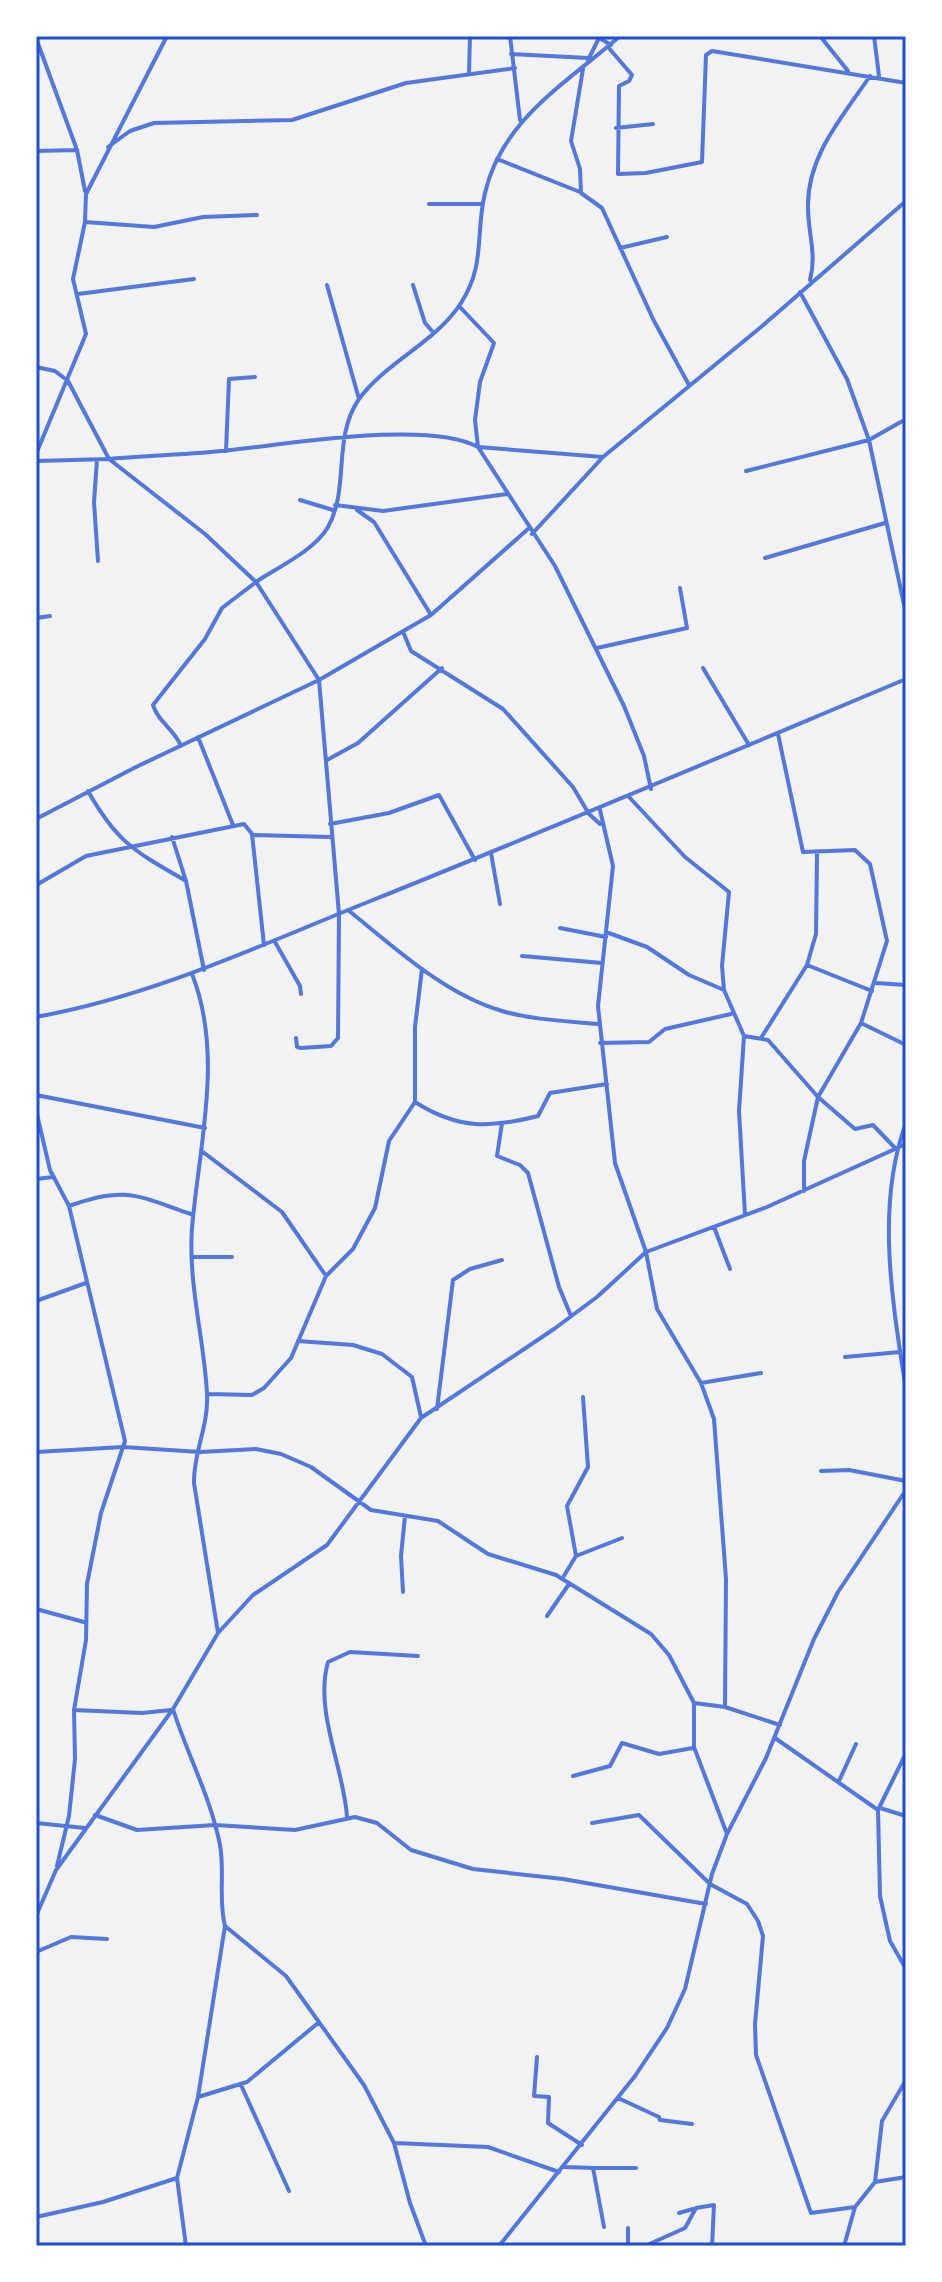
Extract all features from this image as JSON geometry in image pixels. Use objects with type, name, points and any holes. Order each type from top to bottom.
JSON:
[{"type":"street","points":[[86,194],[106,149],[167,36]]},
{"type":"street","points":[[469,74],[470,36]]},
{"type":"street","points":[[510,36],[520,120]]},
{"type":"street","points":[[181,746],[153,705],[205,639],[222,608],[323,533],[334,508],[343,437],[359,400],[459,306],[477,269],[483,204],[497,159],[520,120],[620,36]]},
{"type":"street","points":[[820,36],[849,73]]},
{"type":"street","points":[[874,36],[879,76]]},
{"type":"street","points":[[581,193],[580,169],[571,141],[584,66],[598,37],[610,46],[632,75],[629,81],[619,86],[616,128],[618,174],[700,164],[709,52],[879,76],[906,83]]},
{"type":"street","points":[[36,38],[77,150],[86,194],[85,222],[74,273],[87,329],[36,454]]},
{"type":"street","points":[[511,54],[588,58]]},
{"type":"street","points":[[106,149],[130,131],[154,123],[292,120],[406,83],[515,68]]},
{"type":"street","points":[[809,283],[815,259],[808,208],[814,166],[871,75]]},
{"type":"street","points":[[616,128],[653,124]]},
{"type":"street","points":[[36,151],[77,150]]},
{"type":"street","points":[[497,159],[581,193],[602,208],[674,362],[689,385]]},
{"type":"street","points":[[36,819],[319,680],[431,615],[530,531],[603,457],[906,201]]},
{"type":"street","points":[[429,204],[483,204]]},
{"type":"street","points":[[85,222],[154,227],[203,217],[257,215]]},
{"type":"street","points":[[620,248],[667,237]]},
{"type":"street","points":[[78,294],[194,279]]},
{"type":"street","points":[[327,285],[359,400]]},
{"type":"street","points":[[413,285],[425,323],[432,331]]},
{"type":"street","points":[[800,292],[847,379],[869,440],[906,614]]},
{"type":"street","points":[[459,306],[494,343],[480,382],[475,420],[478,447],[555,566],[597,648],[644,756],[651,789]]},
{"type":"street","points":[[36,367],[55,371],[68,381],[109,459],[205,534],[256,582],[319,680],[330,837],[339,914],[338,1038],[331,1046],[301,1048],[297,1047],[296,1038]]},
{"type":"street","points":[[226,451],[229,379],[255,377]]},
{"type":"street","points":[[746,471],[869,440],[906,419]]},
{"type":"street","points":[[36,461],[226,451],[343,437],[460,438],[478,447],[603,457]]},
{"type":"street","points":[[36,461],[109,459]]},
{"type":"street","points":[[97,460],[94,502],[98,561]]},
{"type":"street","points":[[300,500],[334,508],[383,511],[507,494]]},
{"type":"street","points":[[357,510],[374,522],[431,615]]},
{"type":"street","points":[[765,558],[885,523]]},
{"type":"street","points":[[597,648],[687,628],[680,588]]},
{"type":"street","points":[[36,618],[50,616]]},
{"type":"street","points":[[404,633],[411,651],[442,668],[509,715],[573,787],[589,814],[602,825]]},
{"type":"street","points":[[327,760],[358,743],[442,668]]},
{"type":"street","points":[[703,668],[749,745]]},
{"type":"street","points":[[36,1017],[91,1006],[204,970],[651,789],[906,679]]},
{"type":"street","points":[[778,734],[803,852],[855,850],[870,864],[887,941],[861,1023],[818,1097],[804,1161],[804,1191]]},
{"type":"street","points":[[198,737],[233,825]]},
{"type":"street","points":[[88,791],[104,819],[127,846],[186,881]]},
{"type":"street","points":[[330,824],[389,813],[439,795],[475,860]]},
{"type":"street","points":[[629,797],[685,857],[729,892],[722,966],[724,990],[744,1036],[739,1111],[745,1215]]},
{"type":"street","points":[[600,810],[613,866],[598,988],[600,1043],[615,1163],[646,1252],[657,1309],[701,1383],[714,1419],[723,1528],[725,1707]]},
{"type":"street","points":[[38,884],[78,860],[127,846],[233,825],[248,826],[252,834],[264,946]]},
{"type":"street","points":[[252,834],[330,837]]},
{"type":"street","points":[[172,837],[186,881],[204,970]]},
{"type":"street","points":[[491,853],[500,904]]},
{"type":"street","points":[[761,1038],[807,965],[816,934],[817,853]]},
{"type":"street","points":[[348,910],[422,969],[499,1010],[530,1018],[599,1024]]},
{"type":"street","points":[[560,928],[606,935],[647,947],[689,975],[724,990]]},
{"type":"street","points":[[275,942],[300,986],[301,994]]},
{"type":"street","points":[[522,956],[602,963]]},
{"type":"street","points":[[807,965],[872,991]]},
{"type":"street","points":[[207,1394],[258,1392],[291,1358],[326,1276],[353,1249],[371,1218],[389,1141],[415,1102],[415,1027],[422,969]]},
{"type":"street","points":[[192,974],[202,999],[207,1054],[205,1128],[194,1215],[193,1257],[207,1420],[193,1468],[218,1633]]},
{"type":"street","points":[[876,983],[906,985]]},
{"type":"street","points":[[600,1043],[649,1042],[665,1029],[732,1014]]},
{"type":"street","points":[[861,1023],[906,1045]]},
{"type":"street","points":[[744,1036],[768,1040],[818,1097],[855,1129],[868,1124],[877,1127],[896,1149]]},
{"type":"street","points":[[415,1102],[456,1123],[502,1123],[538,1116],[550,1093],[607,1084]]},
{"type":"street","points":[[36,1095],[205,1128]]},
{"type":"street","points":[[36,1110],[54,1177],[69,1206],[123,1431],[123,1447],[101,1513],[87,1584],[86,1640],[74,1710],[75,1759],[66,1825],[56,1870],[36,1916]]},
{"type":"street","points":[[502,1123],[497,1156],[520,1165],[528,1173],[559,1287],[571,1316]]},
{"type":"street","points":[[906,1123],[896,1149],[890,1183],[893,1282],[906,1390]]},
{"type":"street","points":[[56,1870],[173,1709],[218,1633],[253,1595],[327,1545],[421,1418],[571,1316],[646,1252],[804,1191],[906,1144]]},
{"type":"street","points":[[203,1152],[282,1212],[326,1276]]},
{"type":"street","points":[[36,1179],[54,1177]]},
{"type":"street","points":[[69,1206],[100,1195],[121,1192],[194,1215]]},
{"type":"street","points":[[714,1227],[730,1269]]},
{"type":"street","points":[[193,1257],[232,1257]]},
{"type":"street","points":[[437,1409],[453,1280],[470,1269],[502,1260]]},
{"type":"street","points":[[36,1301],[86,1283]]},
{"type":"street","points":[[298,1341],[353,1345],[382,1354],[412,1377],[421,1418]]},
{"type":"street","points":[[845,1357],[900,1352]]},
{"type":"street","points":[[701,1383],[761,1373]]},
{"type":"street","points":[[576,1556],[567,1506],[588,1467],[583,1397]]},
{"type":"street","points":[[36,1452],[123,1447],[200,1452],[256,1449],[281,1454],[311,1467],[380,1513],[438,1521],[488,1554],[562,1579],[663,1646],[694,1703],[694,1747],[727,1834]]},
{"type":"street","points":[[821,1471],[849,1470],[906,1481]]},
{"type":"street","points":[[499,2246],[618,2098],[677,2008],[710,1884],[727,1834],[775,1738],[814,1639],[838,1592],[906,1490]]},
{"type":"street","points":[[403,1592],[401,1556],[405,1516]]},
{"type":"street","points":[[562,1579],[576,1556],[622,1538]]},
{"type":"street","points":[[547,1616],[569,1584]]},
{"type":"street","points":[[36,1609],[85,1622]]},
{"type":"street","points":[[347,1817],[344,1783],[328,1715],[324,1675],[328,1662],[350,1652],[418,1656]]},
{"type":"street","points":[[694,1703],[725,1707],[780,1725]]},
{"type":"street","points":[[74,1710],[142,1713],[173,1709]]},
{"type":"street","points":[[173,1709],[215,1825],[222,1863],[221,1912],[225,1926],[198,2097],[177,2178],[186,2246]]},
{"type":"street","points":[[775,1738],[879,1809],[906,1816]]},
{"type":"street","points":[[573,1776],[610,1766],[622,1743],[655,1753],[694,1747]]},
{"type":"street","points":[[839,1781],[856,1744]]},
{"type":"street","points":[[906,1753],[879,1809],[880,1896],[890,1941],[906,1969]]},
{"type":"street","points":[[95,1815],[137,1830],[215,1825],[295,1830],[347,1817],[377,1823],[411,1850],[473,1869],[563,1879],[706,1904]]},
{"type":"street","points":[[592,1823],[639,1815],[710,1884],[747,1904],[763,1936],[755,2024],[756,2055],[811,2213],[855,2207]]},
{"type":"street","points":[[36,1823],[85,1828]]},
{"type":"street","points":[[225,1926],[286,1976],[364,2085],[394,2143],[410,2203],[426,2246]]},
{"type":"street","points":[[36,1952],[71,1937],[107,1939]]},
{"type":"street","points":[[198,2097],[241,2085],[318,2023]]},
{"type":"street","points":[[537,2057],[534,2096],[549,2097],[548,2123],[582,2145]]},
{"type":"street","points":[[844,2246],[855,2207],[875,2182],[878,2132],[888,2106],[906,2080]]},
{"type":"street","points":[[241,2085],[289,2191]]},
{"type":"street","points":[[618,2098],[660,2120],[692,2124]]},
{"type":"street","points":[[394,2143],[488,2147],[562,2170],[636,2168]]},
{"type":"street","points":[[593,2168],[604,2227]]},
{"type":"street","points":[[875,2182],[906,2177]]},
{"type":"street","points":[[36,2217],[103,2202],[177,2178]]},
{"type":"street","points":[[679,2213],[716,2207],[712,2246]]},
{"type":"street","points":[[645,2246],[685,2228],[696,2208]]},
{"type":"street","points":[[628,2228],[628,2246]]}]
